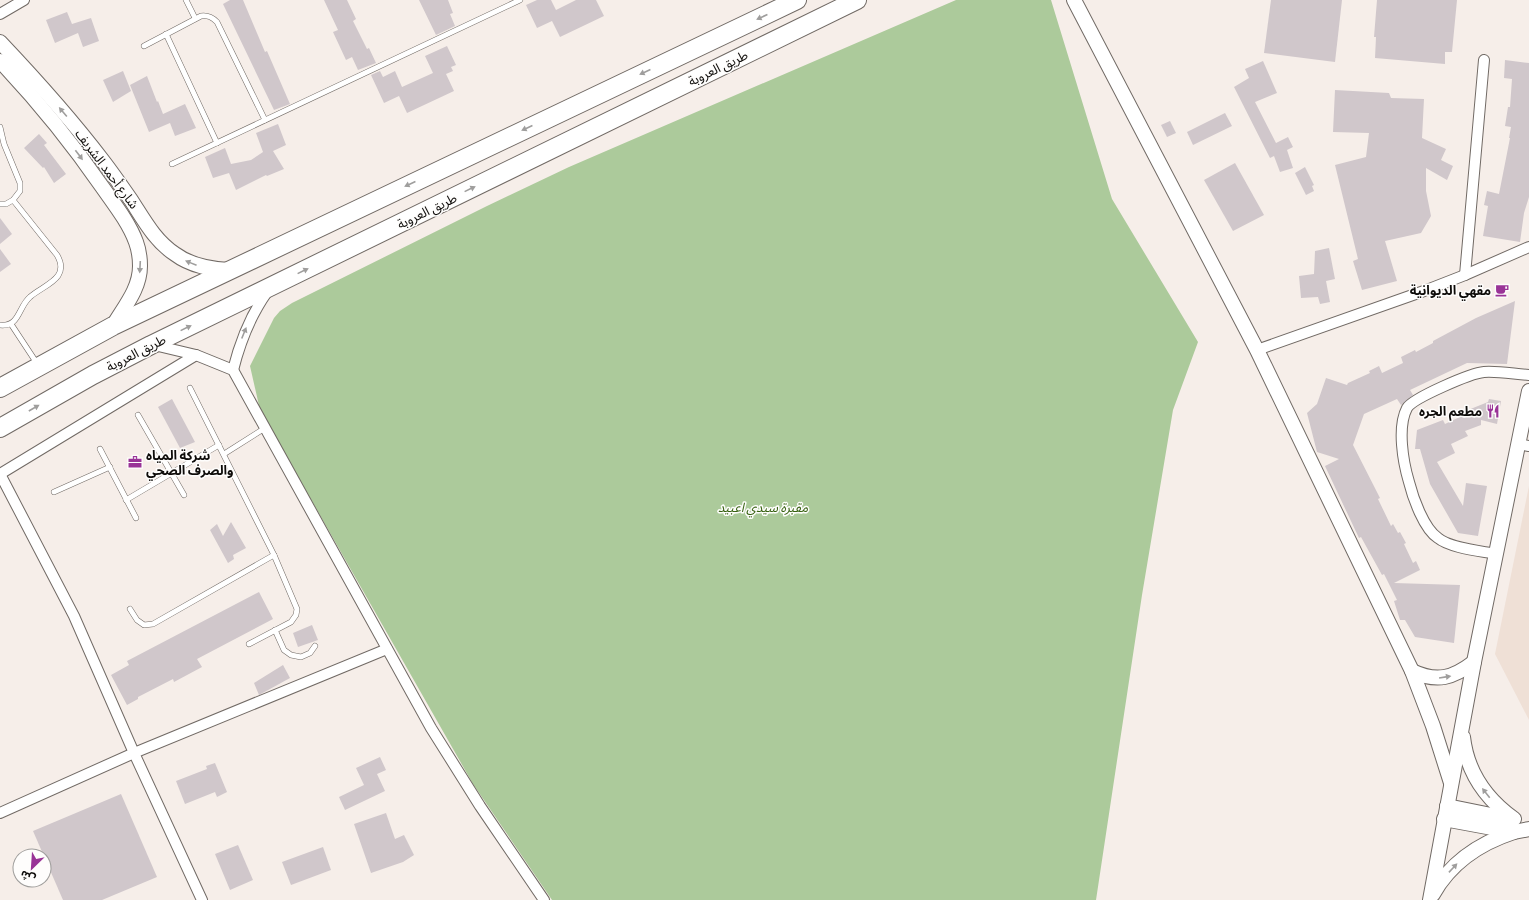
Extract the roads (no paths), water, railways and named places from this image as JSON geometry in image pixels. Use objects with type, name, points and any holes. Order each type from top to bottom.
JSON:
[{"type":"highway","name":"طريق العروبة","points":[[0,388],[113,326],[797,0]]},
{"type":"highway","name":"طريق العروبة","points":[[0,428],[93,375],[152,345],[857,0]]},
{"type":"main road","points":[[1074,0],[1257,350],[1412,671],[1434,726],[1452,782]]},
{"type":"main road","name":"شارع أحمد الشريف","points":[[0,42],[51,97],[77,129],[107,167],[158,239],[175,254],[185,260],[206,268],[229,270]]},
{"type":"main road","name":"شارع أحمد الشريف","points":[[0,61],[39,104],[89,168],[131,231],[139,250],[140,268],[136,286],[113,326]]},
{"type":"main road","points":[[139,250],[158,239]]},
{"type":"main road","points":[[1430,900],[1474,662],[1496,554],[1524,445],[1529,395]]},
{"type":"main road","points":[[1412,671],[1422,676],[1444,678],[1455,675],[1474,662]]},
{"type":"main road","points":[[1462,725],[1466,753],[1476,779],[1492,801],[1514,826]]},
{"type":"main road","points":[[1446,812],[1529,828]]},
{"type":"main road","points":[[1430,900],[1447,874],[1470,852],[1514,826]]},
{"type":"street","points":[[0,14],[24,0]]},
{"type":"street","points":[[1465,275],[1484,60]]},
{"type":"street","points":[[1257,350],[1388,305],[1465,275],[1529,247]]},
{"type":"street","points":[[233,370],[236,356],[247,327],[261,300],[270,287]]},
{"type":"street","points":[[152,345],[196,355],[233,370],[387,649],[455,768],[544,900]]},
{"type":"street","points":[[196,355],[0,474],[74,616],[134,753],[202,900]]},
{"type":"street","points":[[1496,554],[1447,544],[1437,538],[1430,530],[1416,503],[1407,477],[1402,447],[1403,423],[1405,414],[1410,404],[1466,376],[1484,372],[1529,375]]},
{"type":"street","points":[[0,813],[134,753],[387,649]]},
{"type":"lane","points":[[186,0],[195,18]]},
{"type":"lane","points":[[172,164],[520,0]]},
{"type":"lane","points":[[144,46],[195,18],[207,15],[214,18],[218,22],[265,120]]},
{"type":"lane","points":[[166,34],[217,143]]},
{"type":"lane","points":[[0,127],[4,144],[20,183],[20,191],[13,200],[6,204],[0,204]]},
{"type":"lane","points":[[0,325],[11,324],[18,318],[21,308],[31,296],[55,279],[61,265],[57,255],[13,200]]},
{"type":"lane","points":[[11,324],[38,366]]},
{"type":"lane","points":[[190,388],[274,555],[297,609],[296,616],[291,622],[249,644]]},
{"type":"lane","points":[[138,415],[184,495]]},
{"type":"lane","points":[[224,454],[265,428]]},
{"type":"lane","points":[[126,500],[219,445]]},
{"type":"lane","points":[[100,450],[136,518]]},
{"type":"lane","points":[[54,492],[110,467]]},
{"type":"lane","points":[[130,609],[137,620],[144,625],[153,624],[274,555]]},
{"type":"lane","points":[[275,630],[284,650],[291,655],[301,657],[310,654],[315,646]]},
{"type":"place","name":"مقهي الديوانية","points":[[1502,290]]},
{"type":"place","name":"مطعم الجره","points":[[1493,411]]},
{"type":"place","name":"شركة المياه والصرف الصحي","points":[[135,462]]},
{"type":"park label","name":"مقبرة سيدي اعبيد","points":[[763,507]]}]
